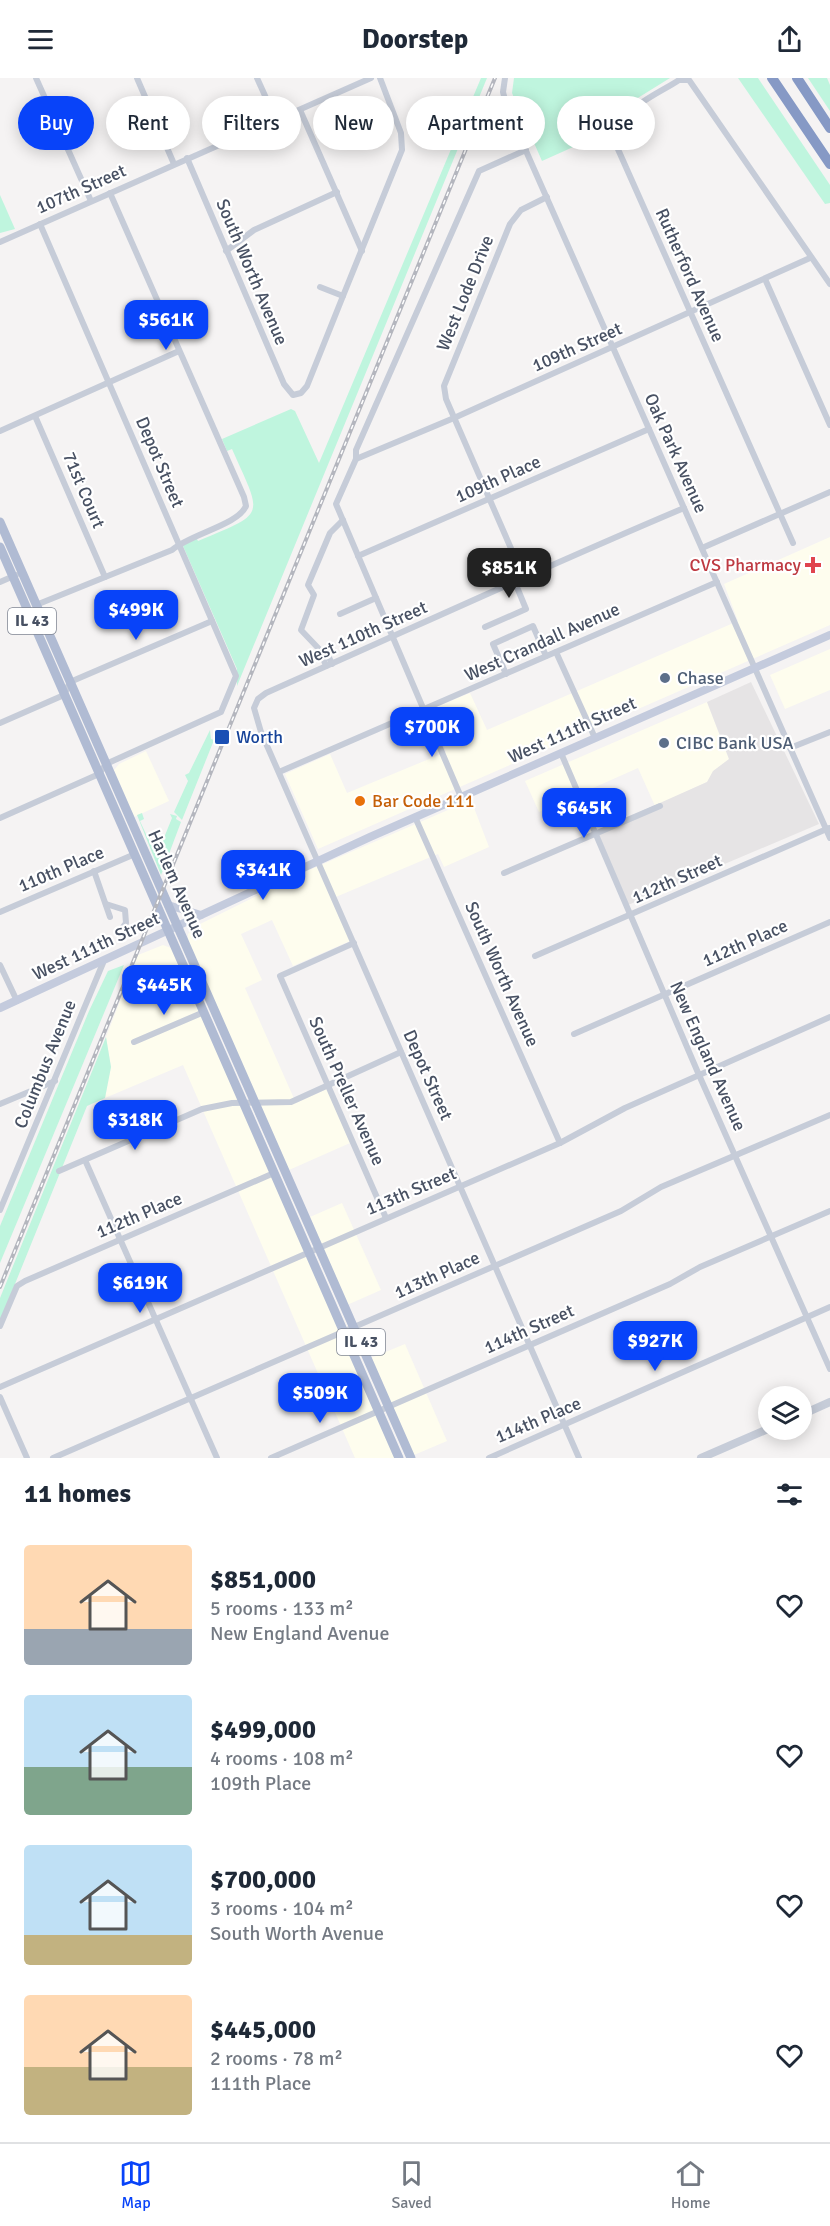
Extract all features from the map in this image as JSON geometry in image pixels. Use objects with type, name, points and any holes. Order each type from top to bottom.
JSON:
[{"type":"highway","points":[[772,78],[830,164]]},
{"type":"highway","points":[[797,78],[830,128]]},
{"type":"main road","name":"Harlem Avenue","points":[[0,522],[17,575],[64,695],[135,854],[174,929],[274,1173],[399,1458]]},
{"type":"main road","name":"Harlem Avenue","points":[[0,547],[36,605],[168,905],[174,929]]},
{"type":"main road","name":"West 111th Street","points":[[0,1008],[103,963],[318,860],[830,634]]},
{"type":"main road","points":[[168,905],[201,915]]},
{"type":"main road","name":"Harlem Avenue","points":[[209,1010],[255,1103],[320,1246],[411,1458]]},
{"type":"street","points":[[36,78],[92,201]]},
{"type":"street","points":[[136,78],[174,164]]},
{"type":"street","points":[[257,78],[265,96]]},
{"type":"street","name":"107th Street","points":[[301,110],[371,78]]},
{"type":"street","points":[[320,287],[343,296],[402,150],[402,133],[380,78]]},
{"type":"street","name":"Oak Park Avenue","points":[[504,96],[505,78]]},
{"type":"street","points":[[687,79],[830,284]]},
{"type":"street","name":"Rutherford Avenue","points":[[687,79],[679,80],[626,114],[618,123],[615,136],[690,312],[793,543]]},
{"type":"street","points":[[301,112],[362,251]]},
{"type":"street","name":"107th Street","points":[[0,242],[206,150]]},
{"type":"street","points":[[461,797],[336,504],[356,459],[356,450],[479,171],[526,150]]},
{"type":"street","name":"Oak Park Avenue","points":[[526,150],[790,748],[828,829],[830,838]]},
{"type":"street","name":"South Worth Avenue","points":[[187,158],[284,384],[293,395],[301,393],[307,386],[343,296]]},
{"type":"street","points":[[226,251],[254,230],[337,192]]},
{"type":"street","points":[[36,605],[172,550],[178,544],[240,515],[245,508],[244,497],[110,193]]},
{"type":"street","name":"West Lode Drive","points":[[454,418],[444,386],[510,224],[521,210],[547,197]]},
{"type":"street","name":"Depot Street","points":[[40,224],[237,676],[220,712],[106,764]]},
{"type":"street","name":"109th Street","points":[[356,459],[454,418],[810,258]]},
{"type":"street","points":[[765,279],[830,425]]},
{"type":"street","points":[[0,431],[179,351]]},
{"type":"street","name":"71st Court","points":[[35,416],[105,577]]},
{"type":"street","points":[[454,418],[523,576]]},
{"type":"street","name":"109th Place","points":[[358,556],[649,429]]},
{"type":"street","points":[[702,548],[830,492]]},
{"type":"street","name":"West 110th Street","points":[[255,704],[266,693],[523,576],[684,508]]},
{"type":"street","points":[[329,665],[327,653],[320,650],[301,630],[314,595],[308,585],[330,533],[343,520]]},
{"type":"street","points":[[0,582],[17,575]]},
{"type":"street","points":[[485,627],[526,609],[514,580]]},
{"type":"street","name":"West Crandall Avenue","points":[[279,772],[717,582]]},
{"type":"street","points":[[340,614],[376,598]]},
{"type":"street","points":[[0,723],[64,695],[70,682],[212,621]]},
{"type":"street","points":[[506,674],[493,644],[533,626],[546,656]]},
{"type":"street","points":[[556,652],[596,738]]},
{"type":"street","name":"Depot Street","points":[[255,704],[254,715],[579,1458]]},
{"type":"street","points":[[790,748],[830,732]]},
{"type":"street","name":"New England Avenue","points":[[561,753],[664,995],[830,1369]]},
{"type":"street","points":[[0,818],[99,774],[106,764]]},
{"type":"street","points":[[504,873],[660,806]]},
{"type":"street","name":"South Worth Avenue","points":[[416,817],[560,1143]]},
{"type":"street","name":"112th Street","points":[[536,956],[828,829]]},
{"type":"street","name":"110th Place","points":[[0,912],[135,854]]},
{"type":"street","points":[[94,872],[110,917]]},
{"type":"street","points":[[106,904],[125,910],[126,923],[123,927]]},
{"type":"street","name":"112th Place","points":[[574,1034],[830,922]]},
{"type":"street","name":"South Preller Avenue","points":[[354,943],[280,976],[386,1218]]},
{"type":"street","name":"Columbus Avenue","points":[[0,1210],[103,963]]},
{"type":"street","points":[[0,965],[16,1001]]},
{"type":"street","points":[[134,1042],[209,1010]]},
{"type":"street","name":"113th Street","points":[[0,1387],[560,1143],[625,1108],[830,1017]]},
{"type":"street","points":[[59,1171],[202,1109],[244,1102],[291,1102],[401,1052]]},
{"type":"street","points":[[0,1104],[55,1081]]},
{"type":"street","name":"113th Place","points":[[53,1458],[621,1211],[661,1187],[830,1115]]},
{"type":"street","points":[[85,1160],[217,1458]]},
{"type":"street","name":"112th Place","points":[[0,1326],[17,1286],[274,1173]]},
{"type":"street","name":"114th Street","points":[[272,1458],[670,1284],[700,1268],[830,1211]]},
{"type":"street","name":"114th Place","points":[[489,1458],[830,1306]]},
{"type":"street","points":[[0,1397],[27,1458]]},
{"type":"street","points":[[812,1410],[830,1402]]},
{"type":"street","points":[[701,1458],[758,1433]]},
{"type":"shaded area","points":[[830,537],[830,625],[318,849],[285,774],[330,754],[347,793],[446,752],[429,710],[470,693],[487,730],[738,621],[724,584]]},
{"type":"shaded area","points":[[830,649],[830,690],[785,709],[770,675]]},
{"type":"shaded area","points":[[751,682],[819,824],[628,905],[597,831],[707,782],[713,771],[729,759],[707,702]]},
{"type":"shaded area","points":[[707,702],[729,759],[707,782],[655,806],[638,768],[539,812],[525,781]]},
{"type":"shaded area","points":[[146,751],[169,801],[134,817],[114,770],[119,764]]},
{"type":"shaded area","points":[[471,800],[489,847],[444,867],[438,854],[331,899],[350,941],[293,966],[272,920],[241,934],[262,980],[245,988],[296,1103],[327,1089],[350,1143],[289,1170],[188,941],[188,934],[194,927],[307,871]]},
{"type":"shaded area","points":[[163,945],[171,948],[396,1458],[355,1458],[183,1065],[105,1098],[111,1067],[106,1037],[138,955]]},
{"type":"shaded area","points":[[342,1203],[381,1290],[347,1305],[310,1217]]},
{"type":"shaded area","points":[[405,1344],[447,1441],[414,1455],[371,1358]]},
{"type":"green space","points":[[481,78],[487,78],[480,96],[473,96]]},
{"type":"green space","points":[[514,78],[670,78],[641,96],[557,96],[557,150],[566,150],[542,161],[537,150],[545,150],[545,96],[513,96]]},
{"type":"green space","points":[[738,78],[758,78],[830,185],[830,203],[825,204]]},
{"type":"green space","points":[[808,78],[827,78],[830,85],[830,111]]},
{"type":"green space","points":[[451,150],[457,150],[237,686],[237,669],[183,546],[196,537],[198,541],[237,524],[252,510],[253,500],[242,471],[232,449],[227,451],[222,439],[291,409],[295,411],[319,463]]},
{"type":"green space","points":[[0,195],[15,229],[0,233]]},
{"type":"green space","points":[[210,730],[211,739],[214,740],[182,820],[174,812],[188,781],[185,775],[189,773]]},
{"type":"green space","points":[[142,813],[144,819],[140,821],[151,845],[161,845],[172,818],[170,814],[177,816],[176,819],[181,822],[161,875],[137,815]]},
{"type":"green space","points":[[124,965],[0,1263],[0,1226],[89,1011],[108,971]]},
{"type":"green space","points":[[106,1037],[111,1067],[105,1098],[87,1106],[0,1321],[0,1298]]},
{"type":"railway","points":[[0,1287],[495,78]]},
{"type":"place","name":"CVS Pharmacy","points":[[813,565]]},
{"type":"place","name":"Chase","points":[[665,678]]},
{"type":"place","name":"Worth","points":[[222,737]]},
{"type":"place","name":"CIBC Bank USA","points":[[664,743]]},
{"type":"place","name":"Bar Code 111","points":[[360,801]]}]
